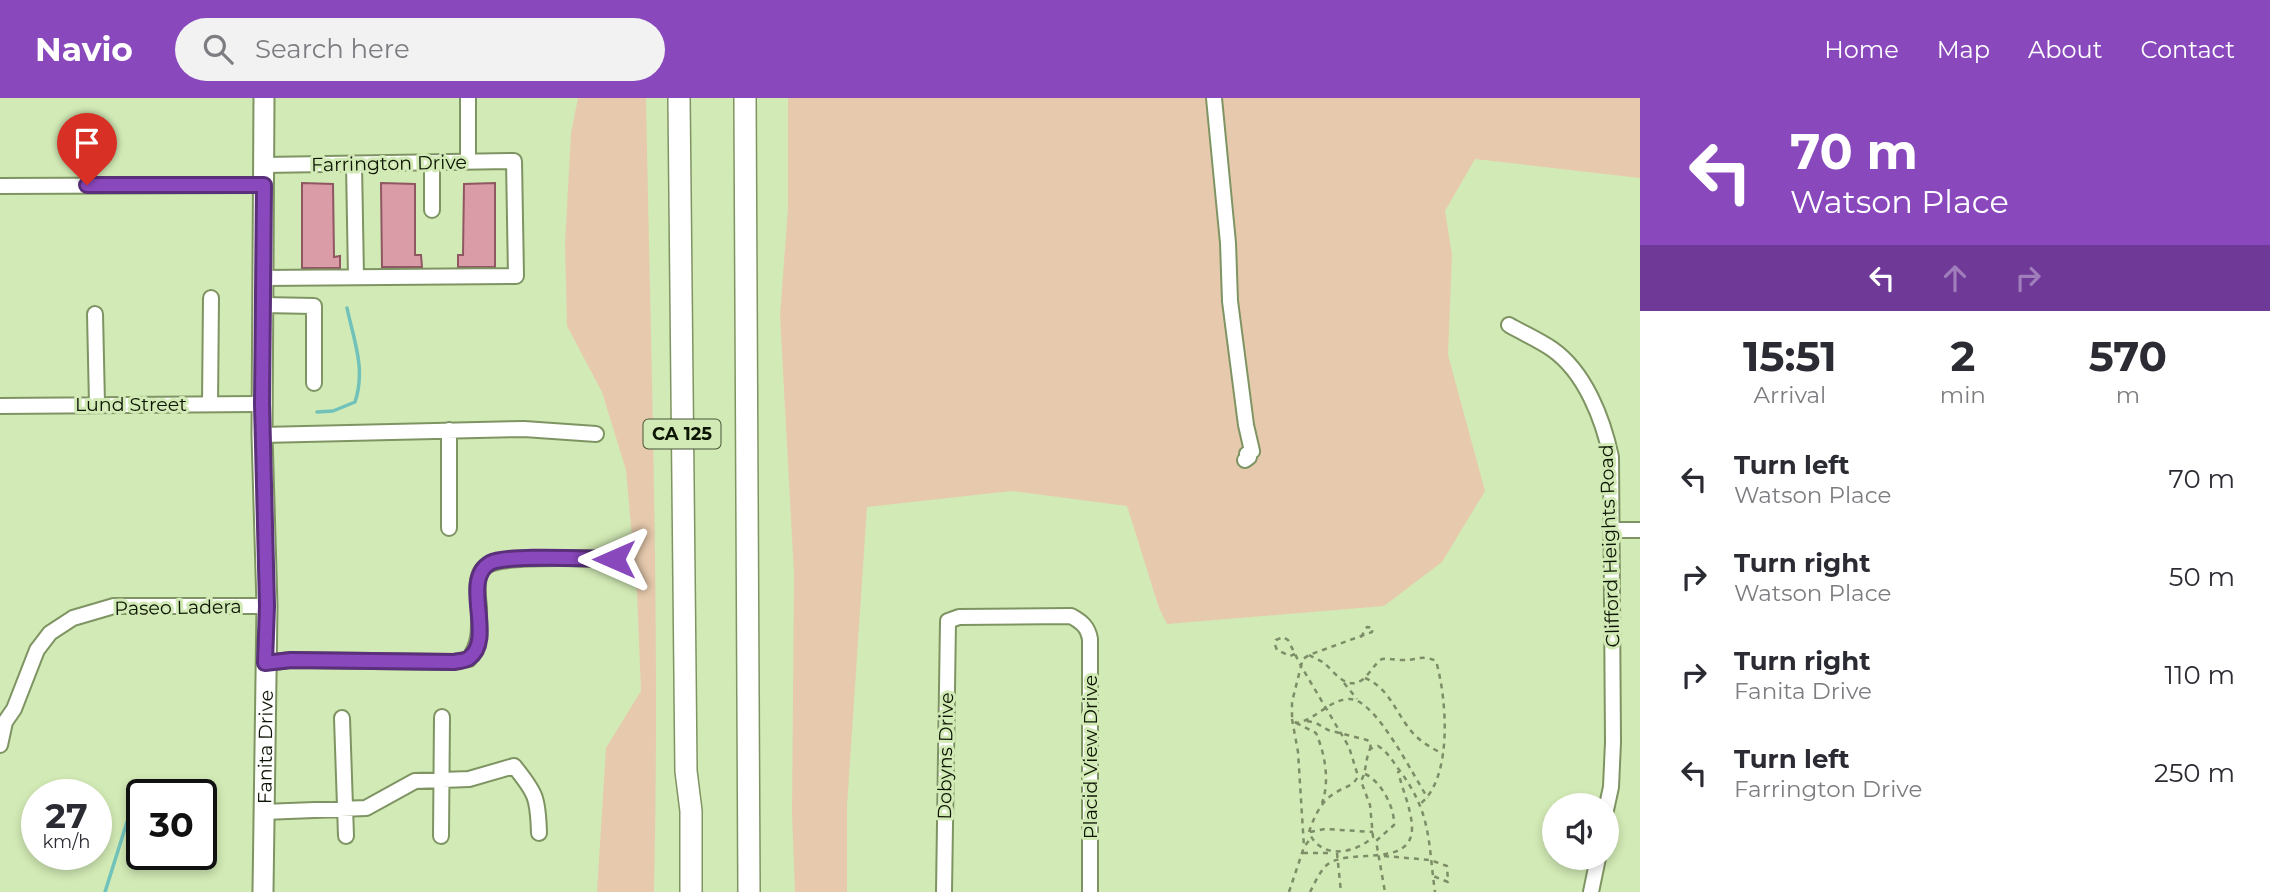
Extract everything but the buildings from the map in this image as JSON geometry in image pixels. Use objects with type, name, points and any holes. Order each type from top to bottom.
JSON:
[{"type":"highway","name":"CA 125","points":[[679,98],[686,771],[691,811],[691,892]]},
{"type":"highway","name":"CA 125","points":[[745,98],[749,892]]},
{"type":"highway","points":[[748,685],[762,892]]},
{"type":"highway","points":[[677,892],[681,785],[686,771]]},
{"type":"main road","name":"Fanita Drive","points":[[263,892],[267,606],[262,435],[264,98]]},
{"type":"street","points":[[468,98],[468,162]]},
{"type":"street","points":[[1214,98],[1228,243],[1230,301],[1245,425],[1252,451],[1247,454],[1249,457],[1245,460]]},
{"type":"street","name":"Farrington Drive","points":[[0,186],[264,175],[354,164],[514,161],[516,276],[356,277]]},
{"type":"street","points":[[432,163],[432,210]]},
{"type":"street","points":[[263,278],[356,277],[354,164]]},
{"type":"street","points":[[210,404],[211,298]]},
{"type":"street","points":[[262,305],[314,306],[314,383]]},
{"type":"street","points":[[95,314],[97,404]]},
{"type":"street","name":"Clifford Heights Road","points":[[1509,325],[1552,349],[1583,385],[1604,427],[1611,457],[1613,742],[1610,793]]},
{"type":"street","name":"Lund Street","points":[[0,406],[262,404]]},
{"type":"street","points":[[262,435],[524,429],[596,434]]},
{"type":"street","points":[[449,430],[449,528]]},
{"type":"street","points":[[1613,530],[1640,530]]},
{"type":"street","points":[[265,663],[291,660],[454,662],[469,659],[479,638],[478,581],[483,568],[493,562],[512,559],[614,559]]},
{"type":"street","name":"Paseo Ladera","points":[[0,745],[5,722],[14,709],[37,650],[50,634],[73,618],[114,606],[267,606]]},
{"type":"street","name":"Placid View Drive","points":[[948,621],[959,617],[1071,616],[1088,630],[1090,892]]},
{"type":"street","name":"Dobyns Drive","points":[[944,892],[948,621]]},
{"type":"street","points":[[441,836],[442,717]]},
{"type":"street","points":[[342,718],[346,836]]},
{"type":"street","points":[[263,812],[366,808],[415,781],[469,779],[514,766],[533,790],[538,805],[539,833]]},
{"type":"street","points":[[1591,892],[1596,870]]},
{"type":"path","points":[[1295,654],[1290,656],[1277,650],[1276,640],[1283,637],[1289,640],[1301,666],[1349,747],[1359,776],[1356,781],[1333,794],[1322,804]]},
{"type":"path","points":[[1289,892],[1304,847],[1298,752],[1292,716],[1295,682],[1303,659],[1361,637]]},
{"type":"path","points":[[1309,655],[1323,662],[1342,680],[1347,689],[1392,737],[1429,798]]},
{"type":"path","points":[[1342,680],[1355,683],[1364,678],[1382,659],[1427,657],[1436,662],[1441,686],[1444,754],[1436,785],[1429,798],[1420,804]]},
{"type":"path","points":[[1364,678],[1378,684],[1416,737],[1444,754]]},
{"type":"path","points":[[1307,722],[1326,708],[1349,699],[1358,701]]},
{"type":"path","points":[[1292,716],[1296,723],[1316,733],[1320,744],[1326,777],[1322,804],[1309,832],[1311,838],[1336,853],[1341,892]]},
{"type":"path","points":[[1296,723],[1316,723],[1328,730],[1371,743],[1361,781],[1370,806],[1373,837],[1366,844],[1336,853],[1303,853]]},
{"type":"path","points":[[1370,749],[1378,746],[1384,750],[1420,804],[1429,832],[1435,892]]},
{"type":"path","points":[[1379,856],[1394,853],[1406,845],[1412,831],[1397,767]]},
{"type":"path","points":[[1365,774],[1372,778],[1388,800],[1395,817],[1394,825],[1376,841],[1385,892]]},
{"type":"path","points":[[1309,832],[1325,829],[1373,832]]},
{"type":"path","points":[[1304,847],[1311,838]]},
{"type":"path","points":[[1310,892],[1326,865],[1351,855],[1432,861],[1447,866],[1448,882],[1433,876]]},
{"type":"shaded area","points":[[578,98],[646,98],[655,594],[654,892],[597,892],[606,748],[641,691],[637,593],[626,470],[602,392],[567,326],[565,244],[571,133]]},
{"type":"shaded area","points":[[788,98],[1640,98],[1640,178],[1475,159],[1445,211],[1452,255],[1448,355],[1485,491],[1442,562],[1384,606],[1167,624],[1159,608],[1127,506],[1012,491],[867,507],[847,806],[847,892],[795,892],[792,813],[794,574],[780,316],[788,208]]},
{"type":"waterway","points":[[317,412],[333,411],[355,402],[359,366],[347,308]]},
{"type":"waterway","points":[[105,892],[126,825]]},
{"type":"route","points":[[87,185],[264,185],[262,404],[267,606],[265,663],[291,660],[454,662],[469,659],[479,638],[478,581],[483,568],[493,562],[512,559],[614,559]]}]
